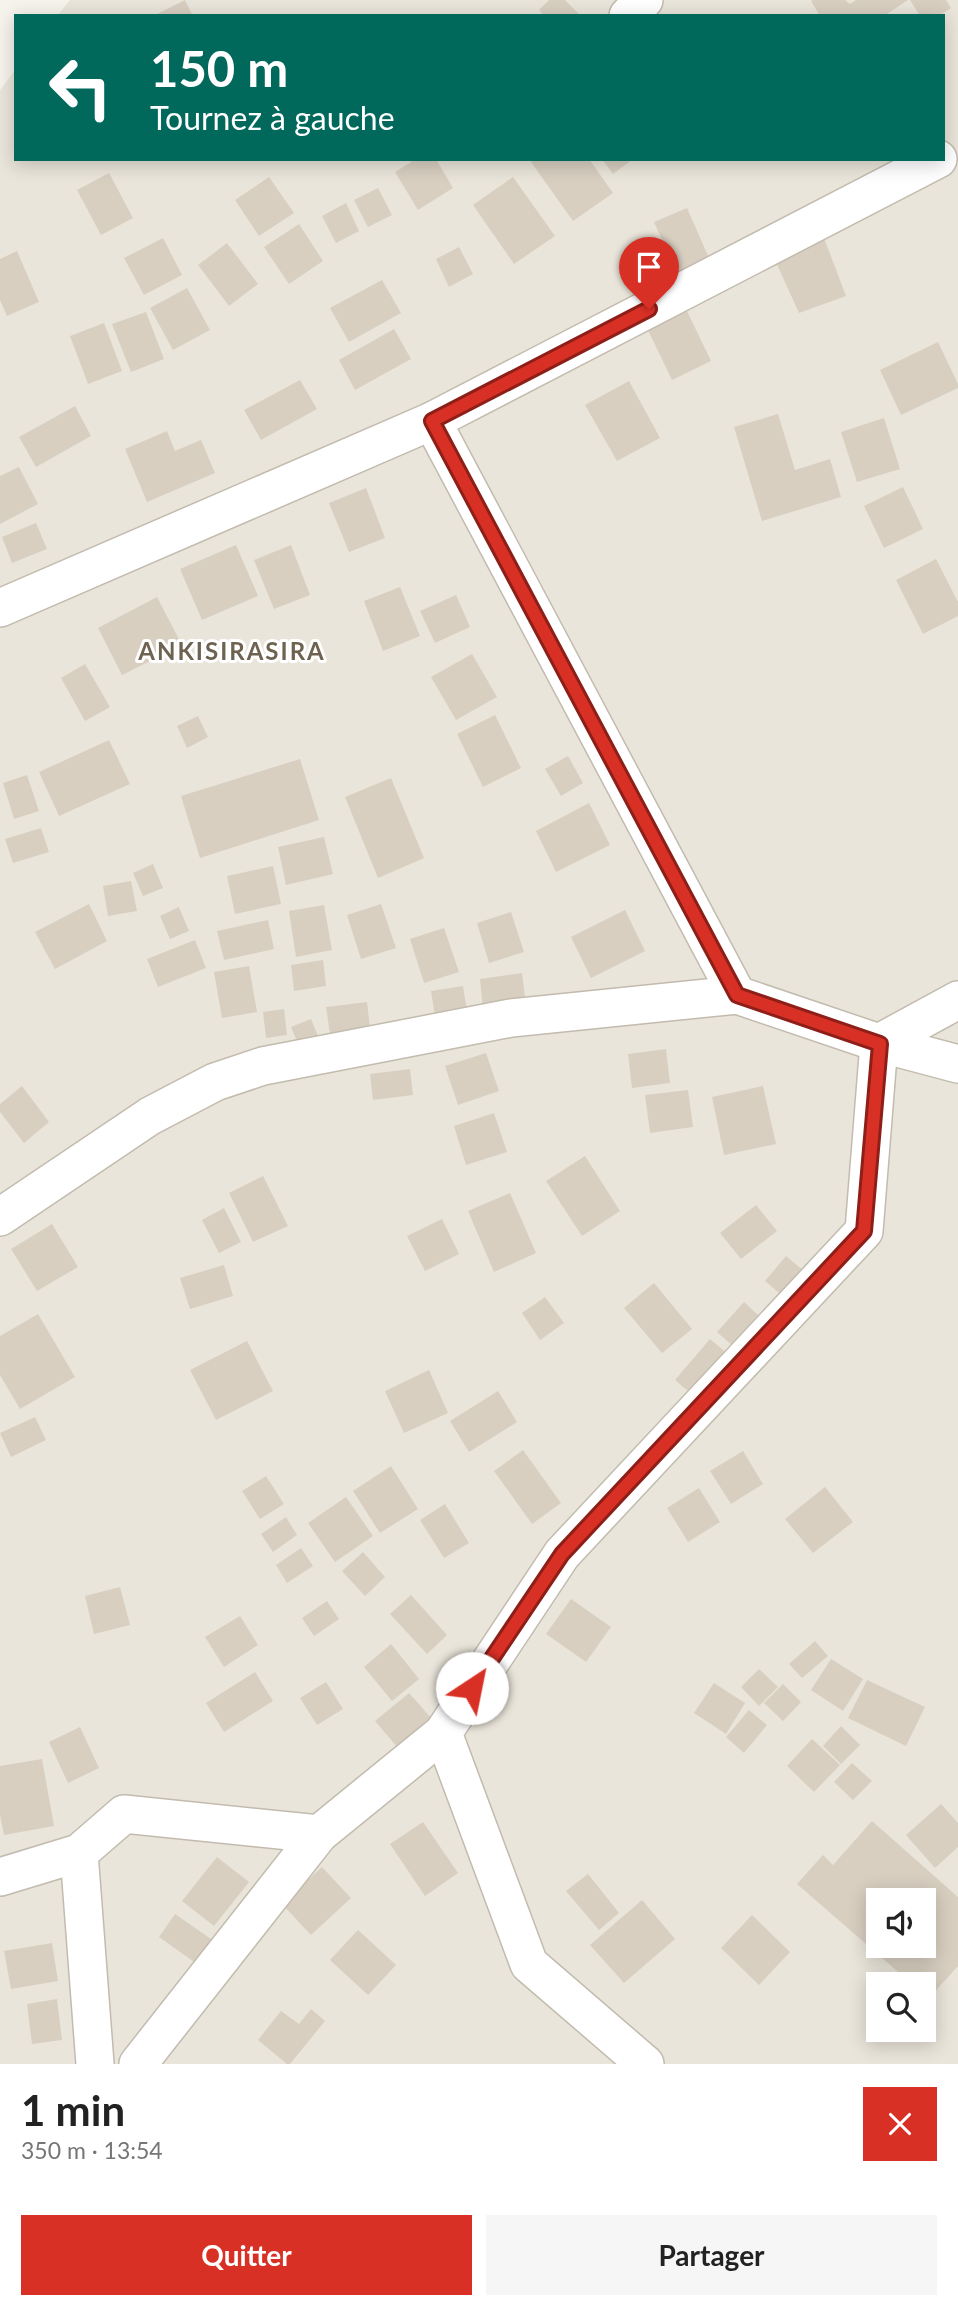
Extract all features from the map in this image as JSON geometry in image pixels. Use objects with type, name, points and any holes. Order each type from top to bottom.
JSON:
[{"type":"street","points":[[630,14],[644,0]]},
{"type":"street","points":[[0,608],[432,421],[934,161]]},
{"type":"street","points":[[432,421],[737,995]]},
{"type":"street","points":[[0,1217],[150,1116],[215,1082],[263,1066],[511,1018],[737,995],[880,1044],[958,1064]]},
{"type":"street","points":[[880,1044],[958,1000]]},
{"type":"street","points":[[138,2064],[319,1833],[443,1733],[562,1554],[864,1231],[880,1044]]},
{"type":"street","points":[[443,1733],[529,1964],[645,2064]]},
{"type":"street","points":[[0,1877],[79,1853],[124,1814],[319,1833]]},
{"type":"street","points":[[79,1853],[95,2064]]},
{"type":"shaded area","points":[[70,0],[958,0],[958,2064],[0,2064],[0,90],[14,72],[14,161],[945,161],[945,14],[59,14]]},
{"type":"building","points":[[185,0],[192,14],[157,14]]},
{"type":"building","points":[[549,0],[565,0],[579,14],[542,14],[539,10]]},
{"type":"building","points":[[845,0],[850,4],[856,0],[908,0],[887,14],[819,14],[811,1]]},
{"type":"building","points":[[910,0],[946,0],[951,8],[942,14],[919,14]]},
{"type":"building","points":[[413,161],[437,161],[453,188],[418,210],[395,172]]},
{"type":"building","points":[[590,161],[613,193],[573,221],[531,162]]},
{"type":"building","points":[[603,161],[630,161],[613,174]]},
{"type":"building","points":[[109,173],[133,218],[101,235],[77,190]]},
{"type":"building","points":[[269,177],[294,213],[259,236],[235,200]]},
{"type":"building","points":[[513,177],[555,236],[514,264],[473,205]]},
{"type":"building","points":[[378,188],[392,215],[368,227],[354,200]]},
{"type":"building","points":[[346,203],[359,231],[336,243],[322,216]]},
{"type":"building","points":[[687,208],[709,258],[677,273],[654,222]]},
{"type":"building","points":[[299,224],[323,261],[289,284],[264,247]]},
{"type":"building","points":[[163,238],[182,275],[144,295],[124,258]]},
{"type":"building","points":[[824,238],[846,296],[799,313],[774,258]]},
{"type":"building","points":[[227,243],[258,284],[229,306],[198,265]]},
{"type":"building","points":[[459,247],[473,274],[449,287],[436,259]]},
{"type":"building","points":[[17,251],[39,302],[7,316],[0,300],[0,259]]},
{"type":"building","points":[[382,280],[401,313],[349,342],[330,308]]},
{"type":"building","points":[[187,288],[210,330],[173,350],[150,308]]},
{"type":"building","points":[[686,309],[711,361],[672,380],[647,328]]},
{"type":"building","points":[[146,312],[164,359],[131,372],[112,324]]},
{"type":"building","points":[[104,323],[122,371],[88,384],[70,336]]},
{"type":"building","points":[[394,329],[411,359],[355,390],[339,360]]},
{"type":"building","points":[[938,342],[958,388],[901,415],[880,370]]},
{"type":"building","points":[[300,380],[317,409],[261,440],[244,410]]},
{"type":"building","points":[[629,381],[660,438],[617,461],[585,405]]},
{"type":"building","points":[[75,406],[91,436],[36,467],[19,437]]},
{"type":"building","points":[[778,414],[795,470],[830,459],[841,497],[762,521],[734,427]]},
{"type":"building","points":[[884,418],[900,469],[857,482],[841,432]]},
{"type":"building","points":[[167,431],[175,451],[201,440],[215,473],[147,502],[125,449]]},
{"type":"building","points":[[19,467],[38,504],[0,524],[0,476]]},
{"type":"building","points":[[903,487],[923,529],[884,548],[864,506]]},
{"type":"building","points":[[366,488],[385,538],[349,552],[329,503]]},
{"type":"building","points":[[36,523],[47,549],[12,563],[2,537]]},
{"type":"building","points":[[236,545],[258,596],[202,620],[180,569]]},
{"type":"building","points":[[291,545],[310,595],[274,609],[254,560]]},
{"type":"building","points":[[936,559],[958,602],[958,616],[923,634],[896,580]]},
{"type":"building","points":[[400,587],[420,636],[383,651],[364,601]]},
{"type":"building","points":[[456,595],[470,627],[435,643],[420,611]]},
{"type":"building","points":[[157,597],[182,645],[122,675],[98,628]]},
{"type":"building","points":[[472,654],[497,697],[456,720],[431,677]]},
{"type":"building","points":[[85,664],[110,707],[85,721],[61,678]]},
{"type":"building","points":[[495,715],[521,768],[483,787],[457,734]]},
{"type":"building","points":[[198,716],[208,737],[187,748],[177,726]]},
{"type":"building","points":[[109,740],[130,784],[59,816],[39,772]]},
{"type":"building","points":[[568,756],[583,783],[561,796],[545,769]]},
{"type":"building","points":[[300,759],[319,820],[200,858],[181,796]]},
{"type":"building","points":[[27,775],[39,811],[14,819],[3,783]]},
{"type":"building","points":[[391,778],[424,858],[378,878],[345,797]]},
{"type":"building","points":[[589,803],[610,845],[556,872],[536,831]]},
{"type":"building","points":[[41,828],[49,852],[13,863],[5,839]]},
{"type":"building","points":[[324,837],[333,874],[286,885],[278,847]]},
{"type":"building","points":[[153,864],[163,888],[143,896],[133,873]]},
{"type":"building","points":[[273,866],[281,904],[235,914],[227,876]]},
{"type":"building","points":[[131,881],[137,911],[108,916],[103,886]]},
{"type":"building","points":[[89,904],[107,941],[55,969],[35,932]]},
{"type":"building","points":[[381,904],[396,948],[361,959],[347,915]]},
{"type":"building","points":[[324,905],[332,950],[296,957],[289,911]]},
{"type":"building","points":[[179,907],[189,931],[170,939],[160,916]]},
{"type":"building","points":[[625,910],[645,951],[591,978],[571,937]]},
{"type":"building","points":[[511,912],[524,952],[489,963],[477,923]]},
{"type":"building","points":[[268,920],[274,949],[224,960],[217,931]]},
{"type":"building","points":[[444,928],[459,972],[424,983],[410,939]]},
{"type":"building","points":[[195,940],[206,968],[158,987],[147,959]]},
{"type":"building","points":[[323,960],[326,986],[294,991],[291,965]]},
{"type":"building","points":[[249,966],[257,1012],[222,1018],[214,972]]},
{"type":"building","points":[[522,973],[526,1005],[483,1009],[480,979]]},
{"type":"building","points":[[463,986],[467,1011],[435,1016],[431,991]]},
{"type":"building","points":[[367,1002],[370,1028],[330,1034],[326,1007]]},
{"type":"building","points":[[284,1009],[287,1035],[266,1038],[263,1012]]},
{"type":"building","points":[[311,1019],[321,1043],[301,1051],[291,1027]]},
{"type":"building","points":[[666,1049],[670,1083],[632,1088],[628,1054]]},
{"type":"building","points":[[486,1053],[499,1091],[458,1105],[445,1066]]},
{"type":"building","points":[[410,1069],[413,1095],[373,1100],[370,1074]]},
{"type":"building","points":[[22,1086],[49,1122],[24,1143],[0,1112],[0,1104]]},
{"type":"building","points":[[763,1086],[776,1144],[724,1155],[712,1097]]},
{"type":"building","points":[[688,1090],[693,1127],[650,1133],[645,1095]]},
{"type":"building","points":[[494,1113],[507,1152],[466,1165],[454,1126]]},
{"type":"building","points":[[585,1156],[620,1211],[582,1236],[546,1181]]},
{"type":"building","points":[[263,1176],[288,1226],[253,1242],[229,1193]]},
{"type":"building","points":[[510,1193],[536,1253],[494,1272],[468,1211]]},
{"type":"building","points":[[756,1205],[777,1231],[741,1259],[720,1233]]},
{"type":"building","points":[[224,1208],[241,1242],[219,1253],[202,1220]]},
{"type":"building","points":[[442,1219],[459,1254],[425,1271],[407,1236]]},
{"type":"building","points":[[52,1224],[78,1267],[37,1291],[11,1249]]},
{"type":"building","points":[[786,1256],[811,1277],[790,1302],[765,1281]]},
{"type":"building","points":[[224,1265],[233,1296],[190,1309],[180,1278]]},
{"type":"building","points":[[654,1283],[692,1329],[662,1353],[624,1308]]},
{"type":"building","points":[[545,1297],[564,1323],[540,1340],[522,1313]]},
{"type":"building","points":[[744,1302],[769,1325],[742,1354],[717,1332]]},
{"type":"building","points":[[38,1314],[75,1377],[20,1409],[0,1375],[0,1336]]},
{"type":"building","points":[[710,1339],[735,1360],[700,1401],[675,1380]]},
{"type":"building","points":[[247,1341],[273,1391],[216,1420],[190,1370]]},
{"type":"building","points":[[429,1370],[448,1413],[404,1433],[385,1391]]},
{"type":"building","points":[[498,1391],[517,1422],[469,1452],[450,1421]]},
{"type":"building","points":[[35,1417],[46,1440],[11,1457],[0,1433]]},
{"type":"building","points":[[523,1450],[561,1503],[532,1524],[494,1471]]},
{"type":"building","points":[[743,1451],[763,1484],[731,1504],[710,1471]]},
{"type":"building","points":[[391,1466],[418,1509],[380,1533],[353,1491]]},
{"type":"building","points":[[266,1476],[284,1504],[260,1519],[242,1491]]},
{"type":"building","points":[[825,1487],[853,1522],[813,1553],[785,1519]]},
{"type":"building","points":[[699,1488],[720,1522],[688,1542],[667,1508]]},
{"type":"building","points":[[346,1497],[373,1536],[335,1562],[308,1523]]},
{"type":"building","points":[[445,1504],[469,1543],[444,1558],[420,1520]]},
{"type":"building","points":[[286,1517],[297,1535],[273,1552],[261,1534]]},
{"type":"building","points":[[301,1548],[313,1566],[287,1583],[276,1565]]},
{"type":"building","points":[[363,1552],[385,1577],[365,1596],[342,1571]]},
{"type":"building","points":[[120,1587],[130,1625],[94,1634],[85,1596]]},
{"type":"building","points":[[411,1595],[447,1635],[427,1654],[390,1614]]},
{"type":"building","points":[[571,1599],[611,1627],[586,1662],[546,1634]]},
{"type":"building","points":[[327,1601],[339,1619],[314,1636],[302,1618]]},
{"type":"building","points":[[240,1616],[258,1645],[224,1667],[205,1637]]},
{"type":"building","points":[[815,1641],[828,1656],[802,1678],[789,1664]]},
{"type":"building","points":[[391,1644],[419,1679],[392,1701],[364,1667]]},
{"type":"building","points":[[831,1659],[863,1679],[843,1711],[811,1690]]},
{"type":"building","points":[[759,1669],[778,1687],[759,1706],[741,1687]]},
{"type":"building","points":[[255,1672],[273,1701],[224,1732],[206,1703]]},
{"type":"building","points":[[867,1680],[925,1707],[906,1746],[848,1718]]},
{"type":"building","points":[[326,1682],[343,1709],[317,1725],[300,1698]]},
{"type":"building","points":[[714,1683],[745,1703],[726,1734],[694,1713]]},
{"type":"building","points":[[783,1684],[801,1702],[783,1721],[764,1703]]},
{"type":"building","points":[[409,1693],[433,1720],[399,1749],[375,1721]]},
{"type":"building","points":[[749,1710],[767,1725],[744,1753],[726,1737]]},
{"type":"building","points":[[841,1726],[860,1745],[841,1764],[823,1746]]},
{"type":"building","points":[[80,1727],[99,1768],[68,1783],[49,1742]]},
{"type":"building","points":[[812,1739],[840,1765],[814,1792],[787,1766]]},
{"type":"building","points":[[42,1759],[54,1826],[4,1835],[0,1815],[0,1766]]},
{"type":"building","points":[[852,1763],[872,1781],[853,1800],[834,1782]]},
{"type":"building","points":[[941,1804],[958,1823],[958,1847],[935,1868],[906,1835]]},
{"type":"building","points":[[872,1821],[958,1897],[958,1966],[936,1990],[936,1972],[898,1972],[882,1958],[936,1958],[936,1888],[866,1888],[866,1944],[797,1884],[823,1855],[833,1865]]},
{"type":"building","points":[[423,1822],[458,1873],[425,1896],[390,1844]]},
{"type":"building","points":[[217,1857],[249,1882],[214,1926],[182,1901]]},
{"type":"building","points":[[322,1867],[351,1898],[311,1935],[282,1904]]},
{"type":"building","points":[[588,1874],[619,1913],[599,1930],[566,1891]]},
{"type":"building","points":[[642,1900],[675,1939],[624,1983],[590,1945]]},
{"type":"building","points":[[175,1914],[214,1941],[197,1964],[159,1937]]},
{"type":"building","points":[[752,1915],[790,1952],[759,1985],[721,1948]]},
{"type":"building","points":[[358,1930],[396,1965],[368,1995],[330,1960]]},
{"type":"building","points":[[52,1943],[58,1981],[11,1989],[4,1951]]},
{"type":"building","points":[[57,1999],[62,2040],[32,2044],[27,2004]]},
{"type":"building","points":[[311,2009],[325,2021],[290,2064],[258,2040],[281,2011],[299,2024]]},
{"type":"district","name":"ANKISIRASIRA","points":[[232,652]]},
{"type":"route","points":[[472,1688],[562,1554],[864,1231],[880,1044],[737,995],[432,421],[649,309]]}]
